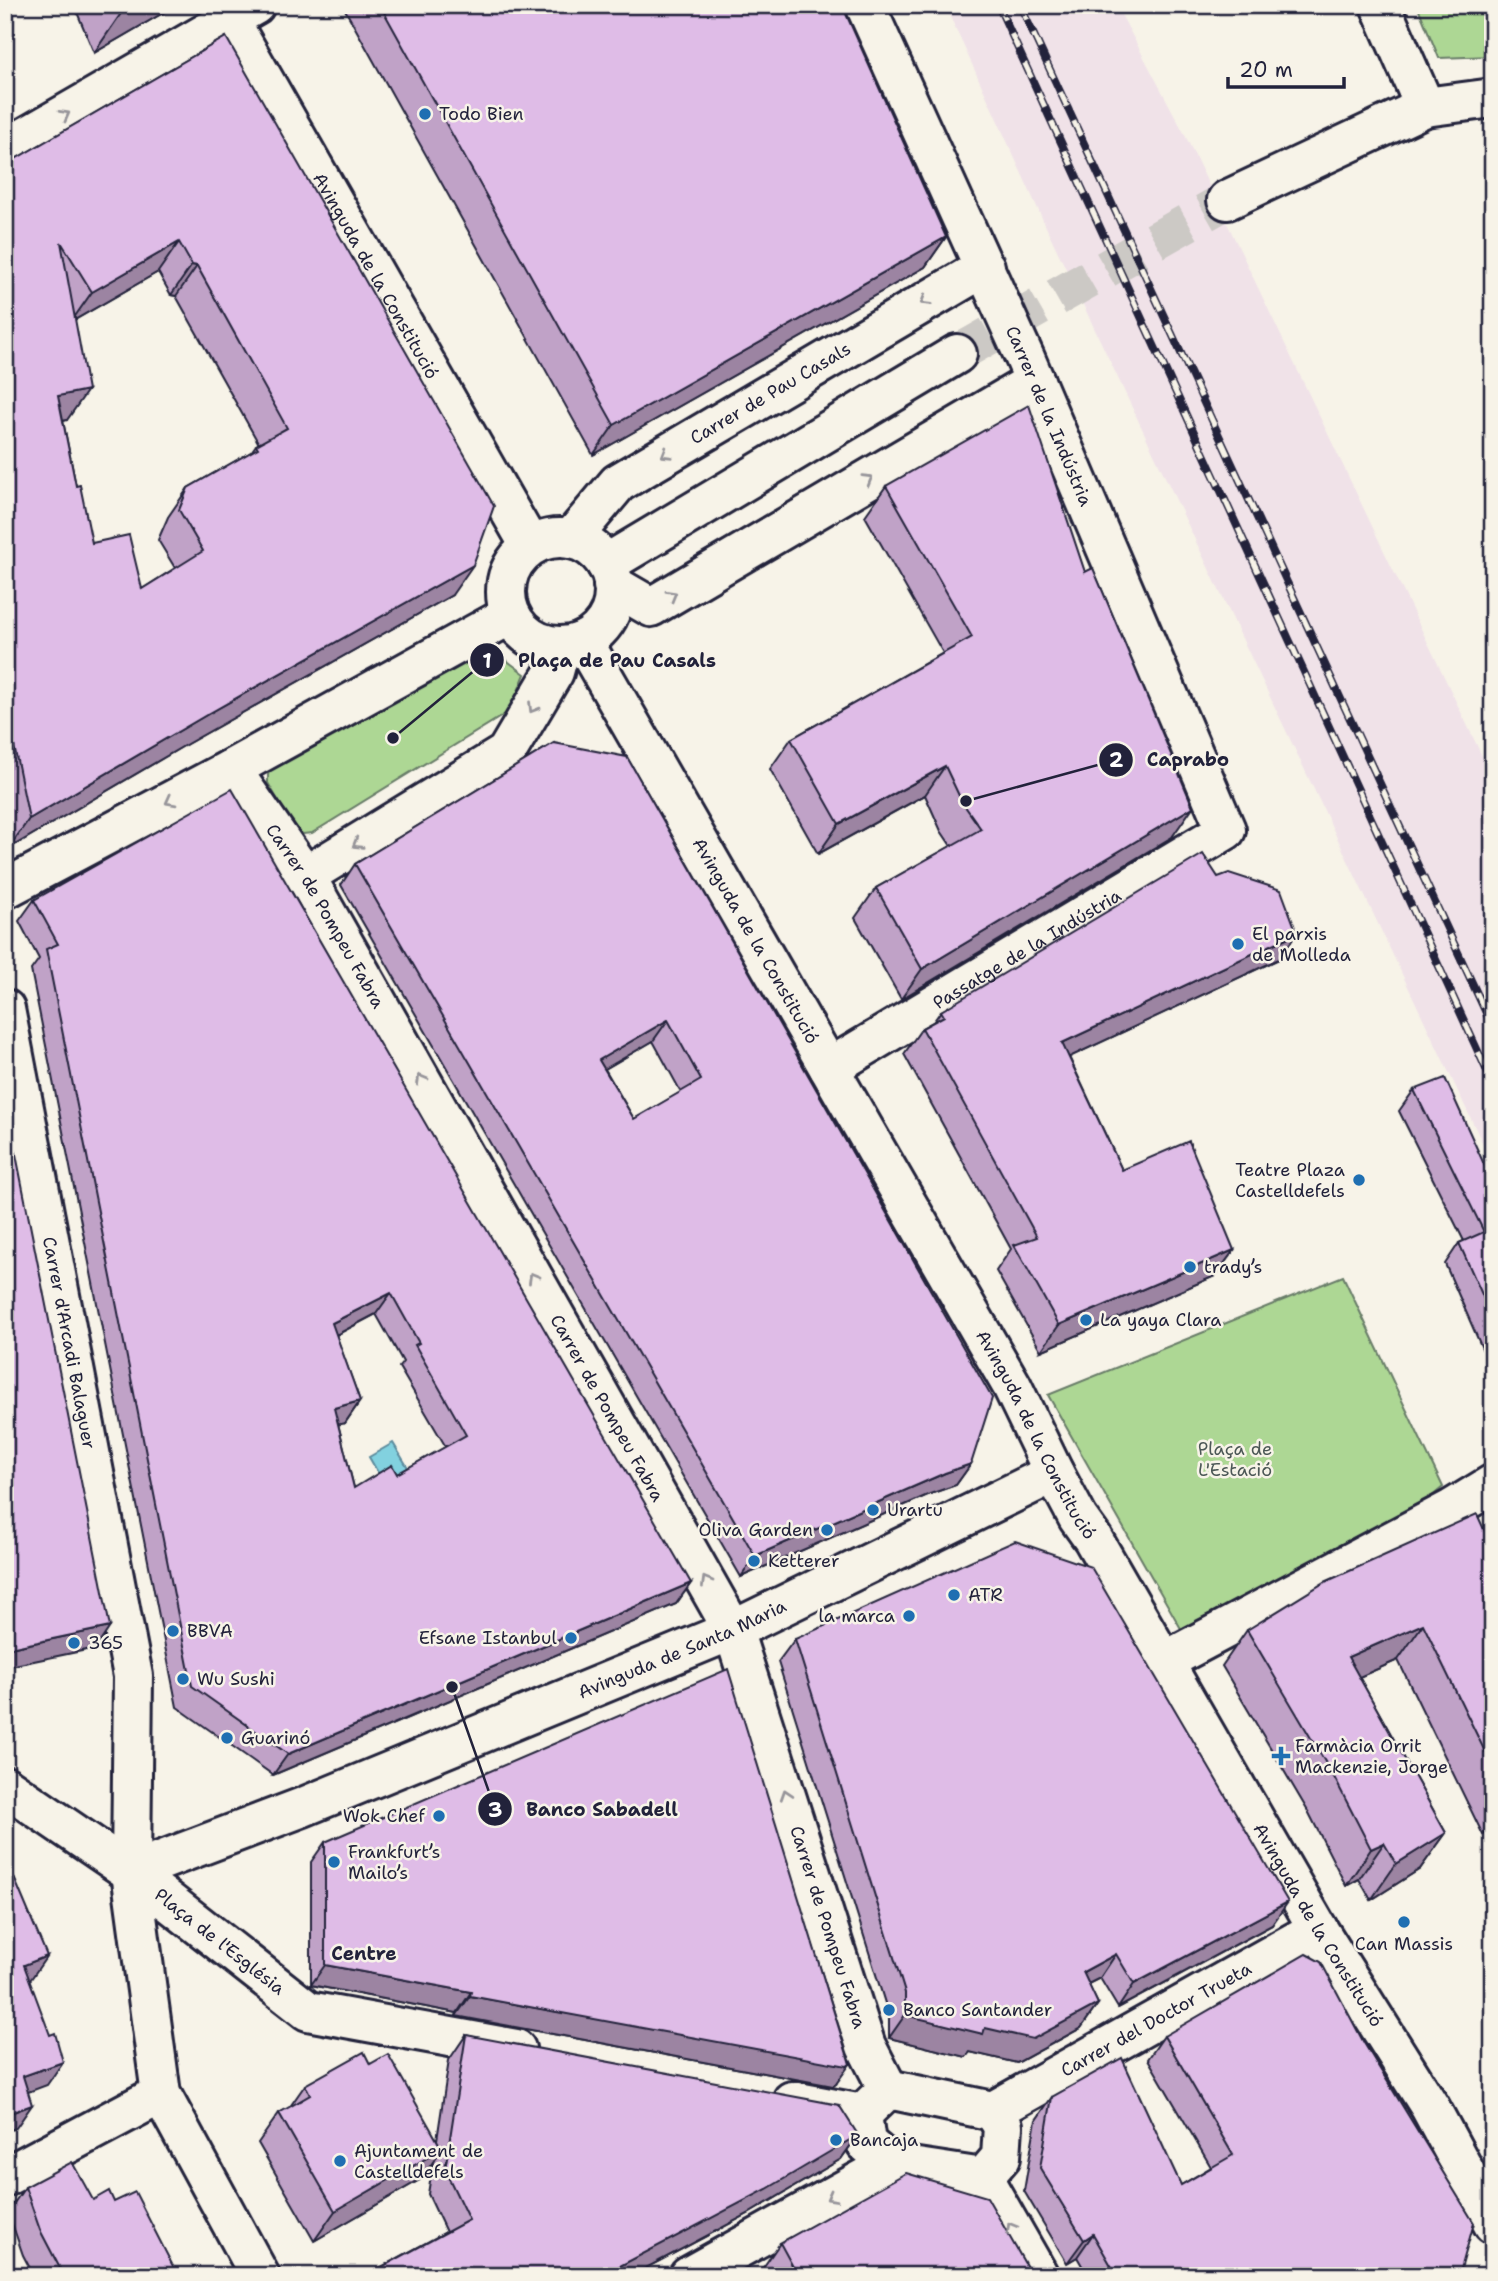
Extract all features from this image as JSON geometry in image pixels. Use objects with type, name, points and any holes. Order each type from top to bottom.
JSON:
[{"type":"street","name":"Carrer de la Indústria","points":[[865,5],[1035,381],[1226,830]]},
{"type":"street","points":[[1380,5],[1424,107]]},
{"type":"street","points":[[5,149],[235,10]]},
{"type":"street","name":"Avinguda de la Constitució","points":[[235,10],[530,546]]},
{"type":"street","points":[[1227,200],[1424,107],[1493,98]]},
{"type":"street","name":"Carrer de Pau Casals","points":[[571,539],[618,483],[985,267]]},
{"type":"street","points":[[610,574],[957,354]]},
{"type":"street","points":[[572,644],[545,645],[521,630],[510,615],[506,594],[507,578],[516,559],[530,546],[548,539],[571,539],[589,546],[610,574],[651,607],[1035,381]]},
{"type":"street","points":[[305,876],[506,753],[572,644],[601,627],[612,608],[610,574]]},
{"type":"street","points":[[5,888],[231,769],[510,615]]},
{"type":"street","name":"Avinguda de la Constitució","points":[[572,644],[829,1068],[1012,1386],[1078,1518],[1093,1539],[1318,1929],[1430,2107],[1493,2224]]},
{"type":"street","name":"Carrer de Pompeu Fabra","points":[[231,769],[305,876],[733,1630],[866,2046],[875,2102],[866,2143],[891,2164]]},
{"type":"street","name":"Passatge de la Indústria","points":[[829,1068],[1226,830]]},
{"type":"street","name":"Carrer d'Arcadi Balaguer","points":[[5,1009],[133,1676]]},
{"type":"street","name":"Avinguda de Santa Maria","points":[[303,1807],[733,1630],[1054,1473]]},
{"type":"street","points":[[1163,1662],[1440,1516],[1493,1484]]},
{"type":"street","name":"Plaça de l'Església","points":[[133,1676],[131,1872],[161,2094]]},
{"type":"street","name":"Plaça de l'Església","points":[[5,1786],[131,1872],[308,2011],[552,2056]]},
{"type":"street","name":"Plaça de l'Església","points":[[131,1872],[303,1807]]},
{"type":"street","name":"Carrer del Doctor Trueta","points":[[993,2111],[1318,1929]]},
{"type":"street","points":[[5,2177],[161,2094],[260,2276]]},
{"type":"street","points":[[754,2094],[993,2111],[1003,2126],[1002,2157],[984,2178]]},
{"type":"street","points":[[689,2276],[891,2164],[984,2178]]},
{"type":"street","points":[[984,2178],[1039,2276]]},
{"type":"shaded area","points":[[945,5],[1116,5],[1184,133],[1493,779],[1493,1165],[1047,229]]},
{"type":"green space","points":[[1417,5],[1493,5],[1493,56],[1439,58]]},
{"type":"green space","points":[[487,646],[525,674],[510,711],[312,833],[303,834],[296,831],[268,783],[272,765]]},
{"type":"green space","name":"Plaça de L'Estació","points":[[1343,1276],[1443,1487],[1425,1502],[1184,1634],[1048,1395]]},
{"type":"water","points":[[393,1443],[410,1471],[385,1485],[369,1457]]},
{"type":"building","points":[[120,5],[133,5],[122,12]]},
{"type":"building","points":[[380,5],[842,5],[946,237],[614,425]]},
{"type":"building","points":[[226,37],[494,506],[473,565],[208,714],[29,819],[5,702],[5,165]],"holes":[[[61,242],[92,292],[179,242],[192,265],[197,266],[287,428],[188,488],[179,510],[203,551],[142,589],[129,535],[92,543],[80,485],[76,486],[58,396],[88,390]]]},
{"type":"building","points":[[1029,405],[1085,572],[1093,568],[1193,807],[922,969],[876,888],[981,829],[962,802],[945,766],[839,824],[791,739],[972,637],[886,486]]},
{"type":"building","points":[[554,743],[627,757],[992,1398],[971,1464],[755,1556],[355,864]],"holes":[[[668,1020],[701,1080],[634,1119],[599,1060]]]},
{"type":"building","points":[[232,789],[691,1583],[288,1754],[192,1686],[46,949],[58,944],[34,900]],"holes":[[[391,1293],[419,1343],[415,1345],[466,1435],[397,1474],[392,1465],[354,1488],[334,1408],[360,1401],[332,1323]]]},
{"type":"building","points":[[1203,854],[1218,877],[1229,873],[1281,890],[1297,933],[1062,1043],[1122,1170],[1189,1141],[1234,1250],[1059,1325],[1014,1245],[1037,1237],[922,1028],[944,1016],[941,1011]]},
{"type":"building","points":[[1445,1078],[1493,1184],[1493,1319],[1459,1243],[1484,1232],[1414,1090]]},
{"type":"building","points":[[5,1099],[110,1627],[5,1649]]},
{"type":"building","points":[[1477,1514],[1493,1549],[1493,1768],[1423,1624],[1348,1657],[1446,1833],[1396,1864],[1384,1843],[1371,1849],[1334,1777],[1247,1630],[1325,1582]]},
{"type":"building","points":[[1015,1541],[1091,1567],[1288,1902],[1134,1984],[1116,1954],[1083,1972],[1098,2004],[1033,2039],[985,2028],[983,2034],[905,2015],[905,1993],[795,1639]]},
{"type":"building","points":[[728,1669],[850,2064],[847,2066],[470,1996],[471,1992],[325,1965],[325,1842]]},
{"type":"building","points":[[5,1856],[47,1956],[24,1965],[50,2035],[55,2033],[63,2062],[23,2076],[32,2105],[5,2115]]},
{"type":"building","points":[[1306,1954],[1321,1962],[1364,2043],[1474,2223],[1459,2276],[1117,2276],[1093,2234],[1084,2240],[1040,2168],[1052,2097],[1122,2058],[1181,2185],[1233,2155],[1164,2036]]},
{"type":"building","points":[[466,2035],[839,2105],[858,2135],[767,2189],[601,2276],[365,2276],[469,2220],[445,2170]]},
{"type":"building","name":"Ajuntament de Castelldefels","points":[[364,2052],[370,2064],[388,2054],[442,2149],[335,2211],[279,2113],[310,2095],[305,2085]]},
{"type":"building","points":[[72,2162],[93,2200],[109,2191],[114,2202],[135,2192],[178,2276],[64,2276],[40,2230],[25,2187]]},
{"type":"building","points":[[906,2173],[987,2197],[1032,2276],[798,2276],[780,2243]]},
{"type":"tunnel","points":[[957,354],[1227,200]]},
{"type":"railway","points":[[998,5],[1493,1084]]},
{"type":"railway","points":[[1020,5],[1493,1028]]},
{"type":"place","name":"Todo Bien","points":[[425,114]]},
{"type":"place","name":"Plaça de Pau Casals","points":[[393,738]]},
{"type":"place","name":"Caprabo","points":[[966,801]]},
{"type":"place","name":"El parxis de Molleda","points":[[1238,944]]},
{"type":"place","name":"Teatre Plaza Castelldefels","points":[[1359,1180]]},
{"type":"place","name":"trady’s","points":[[1190,1267]]},
{"type":"place","name":"La yaya Clara","points":[[1086,1320]]},
{"type":"place","name":"Urartu","points":[[873,1510]]},
{"type":"place","name":"Oliva Garden","points":[[827,1530]]},
{"type":"place","name":"Ketterer","points":[[754,1561]]},
{"type":"place","name":"ATR","points":[[954,1595]]},
{"type":"place","name":"la marca","points":[[909,1616]]},
{"type":"place","name":"BBVA","points":[[173,1631]]},
{"type":"place","name":"Efsane Istanbul","points":[[571,1638]]},
{"type":"place","name":"365","points":[[74,1643]]},
{"type":"place","name":"Wu Sushi","points":[[183,1679]]},
{"type":"place","name":"Banco Sabadell","points":[[452,1687]]},
{"type":"place","name":"Guarinó","points":[[227,1738]]},
{"type":"place","name":"Farmàcia Orrit Mackenzie, Jorge","points":[[1281,1756]]},
{"type":"place","name":"Wok Chef","points":[[439,1816]]},
{"type":"place","name":"Frankfurt’s Mailo’s","points":[[334,1862]]},
{"type":"place","name":"Can Massis","points":[[1404,1922]]},
{"type":"place","name":"Banco Santander","points":[[889,2010]]},
{"type":"place","name":"Bancaja","points":[[836,2140]]},
{"type":"place","name":"Ajuntament de Castelldefels","points":[[340,2161]]},
{"type":"district","name":"Centre","points":[[364,1953]]}]
